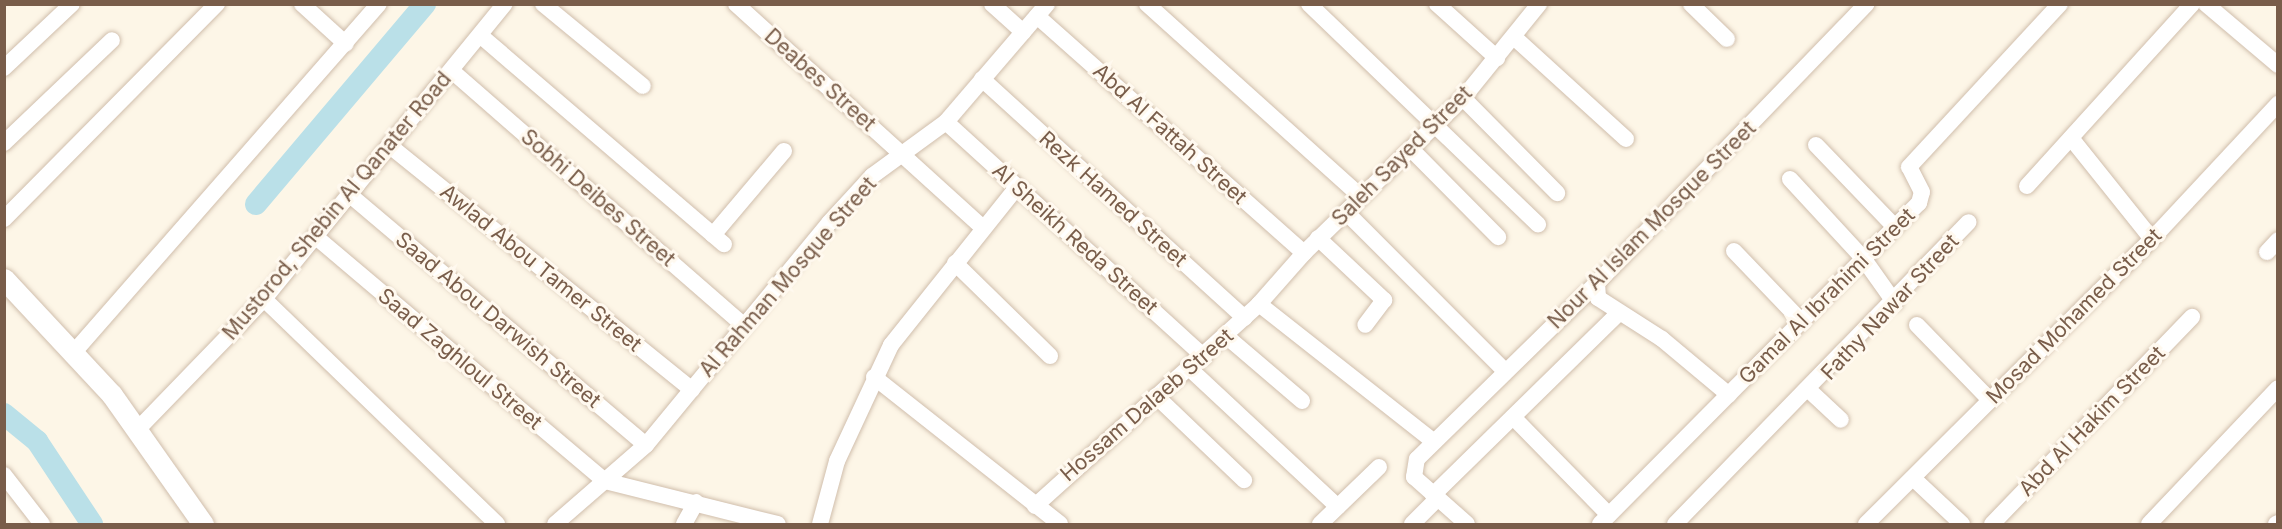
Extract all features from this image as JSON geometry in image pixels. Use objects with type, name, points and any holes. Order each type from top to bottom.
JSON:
[{"type":"street","points":[[4,68],[72,4]]},
{"type":"street","points":[[4,219],[217,4]]},
{"type":"street","points":[[302,4],[346,44]]},
{"type":"street","points":[[75,351],[379,4]]},
{"type":"street","name":"Mustorod, Shebin Al Qanater Road","points":[[138,429],[264,299],[505,4]]},
{"type":"street","points":[[543,4],[643,86]]},
{"type":"street","name":"Deabes Street","points":[[736,4],[905,154],[984,228]]},
{"type":"street","points":[[993,4],[1023,32]]},
{"type":"street","points":[[1147,4],[1361,197]]},
{"type":"street","points":[[1309,4],[1438,123],[1538,224]]},
{"type":"street","points":[[1437,4],[1497,58]]},
{"type":"street","name":"Saleh Sayed Street","points":[[1259,304],[1318,238],[1463,98],[1515,38],[1539,4]]},
{"type":"street","points":[[1691,4],[1727,39]]},
{"type":"street","name":"Nour Al Islam Mosque Street","points":[[1435,497],[1412,471],[1433,441],[1597,283],[1866,4]]},
{"type":"street","name":"Gamal Al Ibrahimi Street","points":[[1605,520],[1922,198],[1909,167],[2060,4]]},
{"type":"street","points":[[2027,186],[2192,4]]},
{"type":"street","points":[[2206,4],[2277,65]]},
{"type":"street","name":"Al Rahman Mosque Street","points":[[555,525],[646,445],[865,184],[946,122],[1042,10]]},
{"type":"street","name":"Abd Al Fattah Street","points":[[1042,10],[1304,253]]},
{"type":"street","points":[[481,36],[718,239],[784,151]]},
{"type":"street","points":[[1515,38],[1626,139]]},
{"type":"street","points":[[4,143],[112,40]]},
{"type":"street","name":"Sobhi Deibes Street","points":[[452,71],[744,326]]},
{"type":"street","name":"Rezk Hamed Street","points":[[982,79],[1245,318]]},
{"type":"street","points":[[1463,98],[1557,193]]},
{"type":"street","name":"Mosad Mohamed Street","points":[[1866,525],[2152,239],[2277,104]]},
{"type":"street","name":"Al Sheikh Reda Street","points":[[946,122],[1204,357]]},
{"type":"street","points":[[2071,138],[2152,239]]},
{"type":"street","points":[[1816,145],[1895,226]]},
{"type":"street","name":"Awlad Abou Tamer Street","points":[[390,146],[692,390]]},
{"type":"street","points":[[1411,149],[1498,237]]},
{"type":"street","points":[[1790,178],[1863,258],[1895,303]]},
{"type":"street","points":[[820,525],[837,461],[874,377],[891,345],[1017,187]]},
{"type":"street","name":"Saad Abou Darwish Street","points":[[350,195],[646,445]]},
{"type":"street","points":[[1346,212],[1505,371]]},
{"type":"street","name":"Fathy Nawar Street","points":[[1675,525],[1810,391],[1969,222]]},
{"type":"street","name":"Saad Zaghloul Street","points":[[316,237],[605,481]]},
{"type":"street","points":[[1318,238],[1384,301],[1365,325]]},
{"type":"street","points":[[1734,251],[1802,322]]},
{"type":"street","points":[[955,263],[1050,356]]},
{"type":"street","points":[[4,279],[75,351],[138,429],[203,525]]},
{"type":"street","points":[[1597,283],[1598,298],[1618,314],[1662,339],[1729,395]]},
{"type":"street","points":[[264,299],[497,525]]},
{"type":"street","points":[[1259,304],[1433,441]]},
{"type":"street","name":"Hossam Dalaeb Street","points":[[1035,506],[1156,396],[1191,369],[1259,304]]},
{"type":"street","points":[[1412,525],[1435,497],[1513,417],[1618,314]]},
{"type":"street","name":"Abd Al Hakim Street","points":[[1992,525],[2192,317]]},
{"type":"street","points":[[1917,326],[1990,400]]},
{"type":"street","points":[[1226,336],[1302,401]]},
{"type":"street","points":[[1191,369],[1338,507]]},
{"type":"street","points":[[874,377],[1060,525]]},
{"type":"street","points":[[2149,525],[2277,388]]},
{"type":"street","name":"Fathy Nawar Street","points":[[1810,391],[1841,420]]},
{"type":"street","points":[[1156,396],[1244,480]]},
{"type":"street","points":[[1513,417],[1605,520]]},
{"type":"street","points":[[1320,525],[1379,467]]},
{"type":"street","points":[[4,475],[42,525]]},
{"type":"street","points":[[1913,478],[1962,525]]},
{"type":"street","points":[[605,481],[696,502],[774,524]]},
{"type":"street","points":[[1435,497],[1466,524]]},
{"type":"street","points":[[684,525],[696,502]]},
{"type":"waterway","points":[[256,204],[425,4]]},
{"type":"waterway","points":[[4,414],[37,441],[92,524]]}]
